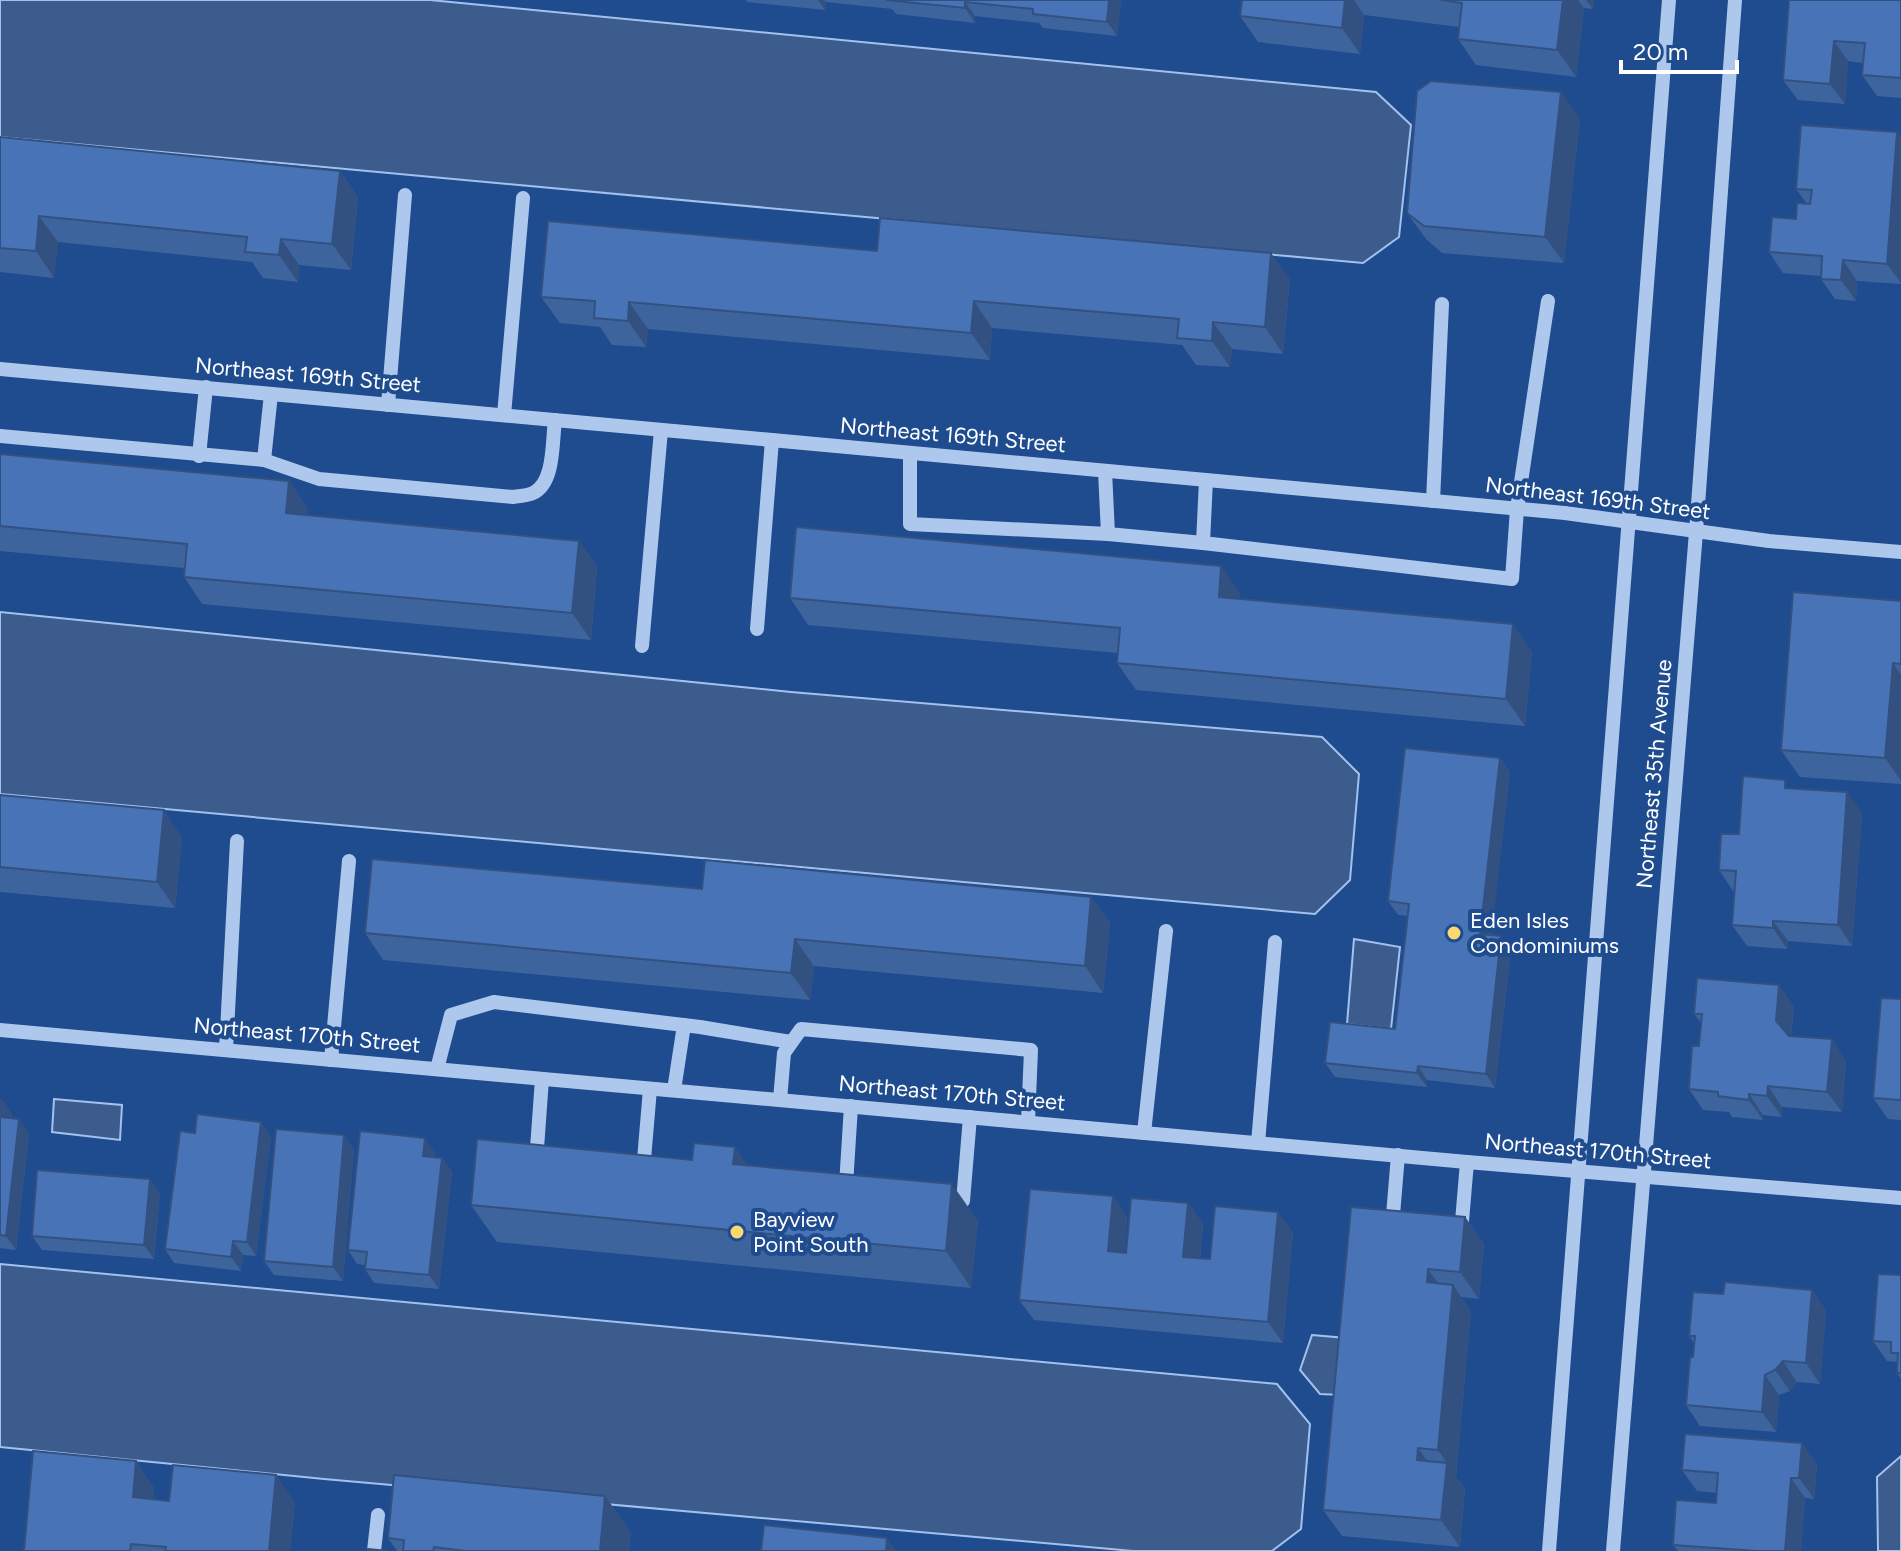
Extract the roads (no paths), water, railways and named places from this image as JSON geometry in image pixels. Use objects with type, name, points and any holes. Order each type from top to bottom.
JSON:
[{"type":"street","name":"Northeast 35th Avenue","points":[[1549,1551],[1669,0]]},
{"type":"street","name":"Northeast 35th Avenue","points":[[1613,1551],[1696,532],[1735,0]]},
{"type":"street","points":[[388,405],[405,195]]},
{"type":"street","points":[[504,415],[523,198]]},
{"type":"street","points":[[910,453],[910,524],[1108,534],[1512,579],[1517,509],[1548,301]]},
{"type":"street","points":[[1433,501],[1442,304]]},
{"type":"street","name":"Northeast 169th Street","points":[[0,369],[1517,509],[1769,541],[1901,552]]},
{"type":"street","points":[[199,456],[206,387]]},
{"type":"street","points":[[264,460],[271,394]]},
{"type":"street","points":[[0,436],[264,460],[319,479],[513,497],[531,494],[542,487],[547,478],[555,420]]},
{"type":"street","points":[[642,646],[661,430]]},
{"type":"street","points":[[757,629],[772,440]]},
{"type":"street","points":[[1105,471],[1108,534]]},
{"type":"street","points":[[1203,543],[1206,480]]},
{"type":"street","points":[[226,1050],[237,841]]},
{"type":"street","points":[[331,1060],[349,861]]},
{"type":"street","points":[[1144,1133],[1166,931]]},
{"type":"street","points":[[1258,1143],[1275,942]]},
{"type":"street","points":[[437,1069],[451,1015],[494,1002],[684,1025],[791,1042]]},
{"type":"street","points":[[674,1090],[684,1025]]},
{"type":"street","points":[[780,1100],[784,1053],[801,1029],[1031,1050],[1028,1122]]},
{"type":"street","name":"Northeast 170th Street","points":[[0,1030],[1901,1198]]},
{"type":"street","points":[[536,1163],[542,1079]]},
{"type":"street","points":[[643,1171],[650,1089]]},
{"type":"street","points":[[846,1185],[851,1106]]},
{"type":"street","points":[[963,1201],[970,1117]]},
{"type":"street","points":[[1392,1229],[1398,1155]]},
{"type":"street","points":[[1461,1235],[1467,1162]]},
{"type":"street","points":[[374,1551],[378,1515]]},
{"type":"water","points":[[0,0],[430,0],[1376,92],[1411,125],[1399,237],[1363,263],[0,137]]},
{"type":"water","points":[[0,612],[791,692],[1322,737],[1359,774],[1350,880],[1315,914],[0,794]]},
{"type":"water","points":[[1354,939],[1400,947],[1391,1029],[1347,1024]]},
{"type":"water","points":[[54,1099],[122,1105],[120,1140],[52,1132]]},
{"type":"water","points":[[0,1264],[1277,1384],[1310,1424],[1301,1529],[1272,1551],[1133,1551],[0,1447]]},
{"type":"water","points":[[1312,1335],[1346,1338],[1341,1395],[1320,1394],[1300,1370]]},
{"type":"water","points":[[1901,1456],[1901,1551],[1878,1551],[1877,1477]]},
{"type":"place","name":"Eden Isles Condominiums","points":[[1454,933]]},
{"type":"place","name":"Bayview Point South","points":[[737,1232]]}]
